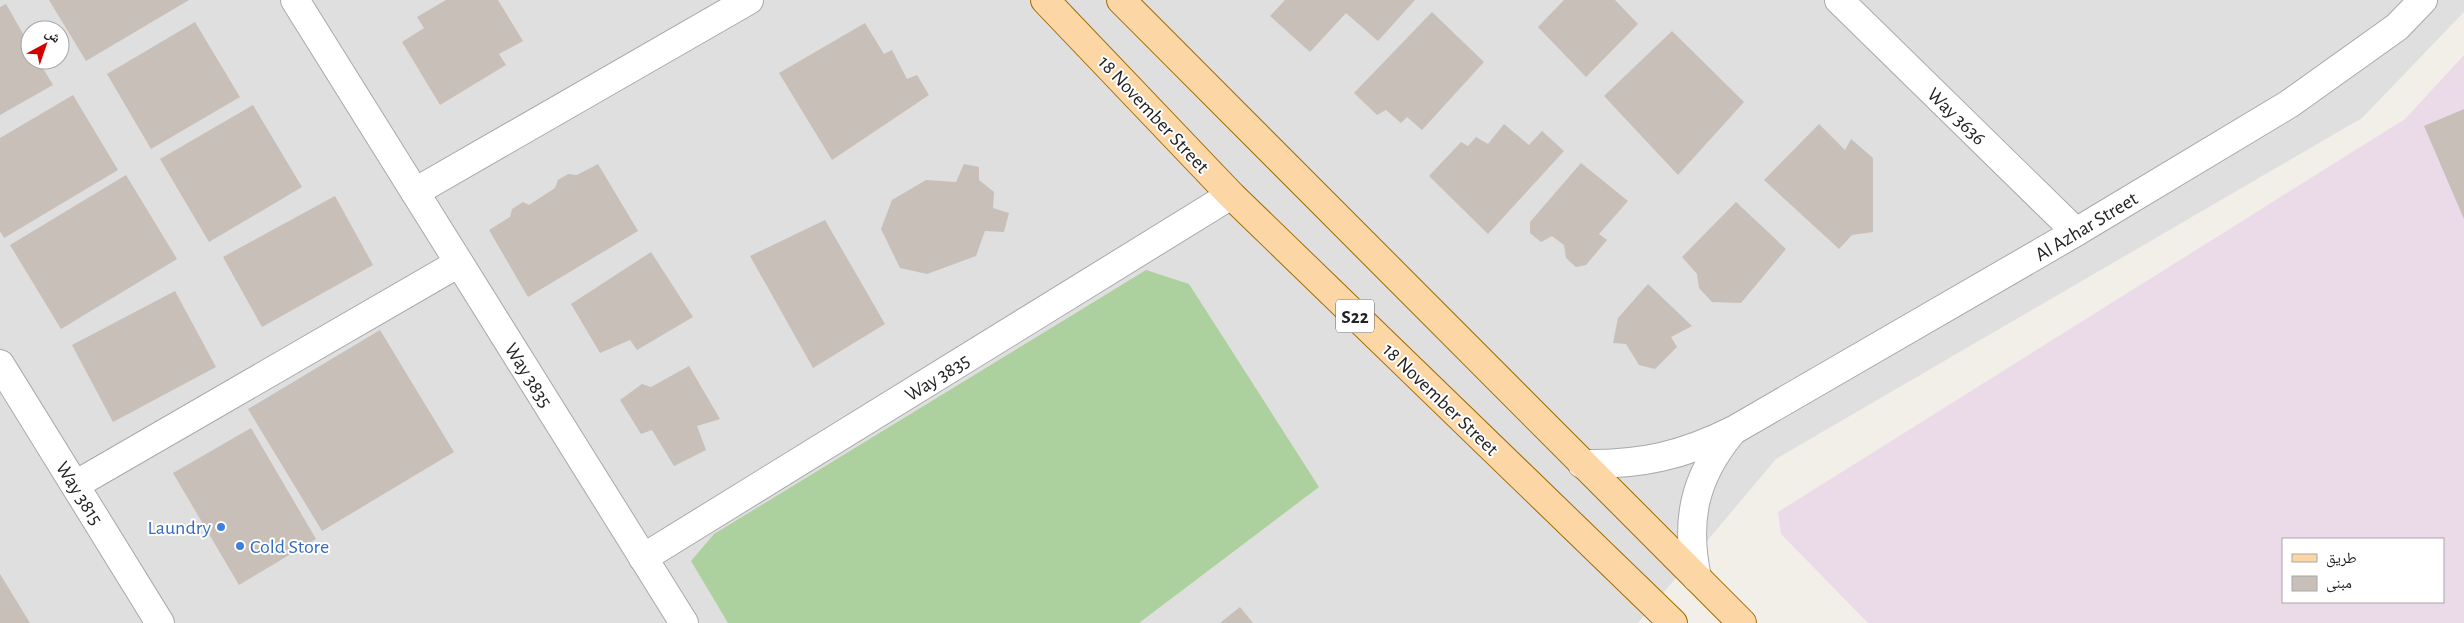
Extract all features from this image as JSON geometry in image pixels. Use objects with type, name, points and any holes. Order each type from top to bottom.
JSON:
[{"type":"main road","name":"18 November Street","points":[[1046,0],[1231,195],[1673,623]]},
{"type":"main road","points":[[1121,0],[1742,623]]},
{"type":"street","name":"Way 3835","points":[[295,0],[684,623]]},
{"type":"street","points":[[415,192],[749,0]]},
{"type":"street","name":"Way 3636","points":[[1839,0],[2076,232]]},
{"type":"street","name":"Al Azhar Street","points":[[1582,464],[1614,465],[1645,462],[1691,450],[1734,430],[2076,232],[2289,104],[2397,27],[2423,0]]},
{"type":"street","name":"Way 3835","points":[[643,558],[1231,195]]},
{"type":"street","points":[[75,485],[459,263]]},
{"type":"street","name":"Way 3815","points":[[0,364],[160,623]]},
{"type":"street","name":"Al Azhar Street","points":[[1697,578],[1692,552],[1691,525],[1695,499],[1708,466],[1734,430]]},
{"type":"shaded area","points":[[0,0],[2464,0],[2464,12],[2362,118],[1776,459],[1638,623],[0,623]]},
{"type":"shaded area","points":[[2464,55],[2464,623],[1868,623],[1781,534],[1778,512],[2405,119]]},
{"type":"green space","points":[[1146,270],[1189,284],[1319,487],[1139,623],[728,623],[691,561],[714,534]]},
{"type":"building","points":[[49,0],[189,0],[86,61],[70,35],[70,20],[61,20]]},
{"type":"building","points":[[446,0],[498,0],[523,41],[499,54],[506,65],[440,105],[402,42],[424,28],[417,17]]},
{"type":"building","points":[[1285,0],[1415,0],[1378,41],[1346,13],[1310,52],[1270,16]]},
{"type":"building","points":[[1564,0],[1615,0],[1638,24],[1586,77],[1538,27]]},
{"type":"building","points":[[6,4],[20,28],[20,70],[44,70],[53,85],[0,115],[0,7]]},
{"type":"building","points":[[1432,12],[1484,62],[1422,130],[1407,117],[1401,123],[1386,110],[1377,115],[1354,93]]},
{"type":"building","points":[[195,22],[240,97],[151,149],[107,74]]},
{"type":"building","points":[[865,23],[884,54],[892,50],[907,79],[917,75],[929,95],[832,160],[779,73]]},
{"type":"building","points":[[1672,31],[1744,102],[1678,175],[1604,96]]},
{"type":"building","points":[[73,95],[118,170],[4,238],[0,231],[0,138]]},
{"type":"building","points":[[253,105],[302,187],[209,242],[160,159]]},
{"type":"building","points":[[2464,109],[2464,219],[2424,126]]},
{"type":"building","points":[[1504,124],[1529,145],[1542,131],[1564,151],[1488,234],[1429,176],[1461,142],[1468,146],[1476,137],[1488,144]]},
{"type":"building","points":[[1819,124],[1845,150],[1851,139],[1873,158],[1873,232],[1852,235],[1839,249],[1764,180]]},
{"type":"building","points":[[1581,163],[1628,201],[1599,234],[1607,240],[1586,265],[1576,267],[1566,258],[1564,245],[1552,236],[1541,242],[1530,233],[1530,222]]},
{"type":"building","points":[[598,164],[638,231],[528,297],[489,230],[510,217],[512,209],[523,202],[529,205],[555,188],[558,180],[568,174],[577,175]]},
{"type":"building","points":[[964,164],[979,167],[979,180],[994,192],[993,208],[1009,213],[1004,232],[985,231],[976,256],[927,274],[900,268],[881,229],[892,200],[926,180],[956,182]]},
{"type":"building","points":[[126,175],[177,259],[61,329],[10,245]]},
{"type":"building","points":[[335,196],[373,265],[262,327],[223,257]]},
{"type":"building","points":[[1736,202],[1786,249],[1741,303],[1712,302],[1699,288],[1697,274],[1682,257]]},
{"type":"building","points":[[825,220],[885,324],[813,368],[750,256]]},
{"type":"building","points":[[651,252],[693,317],[637,350],[630,340],[600,353],[571,304]]},
{"type":"building","points":[[1648,284],[1692,326],[1671,337],[1677,347],[1655,369],[1639,365],[1626,344],[1613,343],[1618,318]]},
{"type":"building","points":[[175,291],[216,367],[113,422],[72,345]]},
{"type":"building","points":[[380,330],[454,452],[322,531],[248,409]]},
{"type":"building","points":[[689,366],[720,419],[697,426],[706,450],[674,466],[652,430],[641,434],[620,400],[642,384],[651,387]]},
{"type":"building","points":[[251,428],[316,539],[239,585],[173,473]]},
{"type":"building","points":[[0,574],[30,623],[0,623]]},
{"type":"building","points":[[1240,607],[1253,623],[1220,623]]},
{"type":"place","name":"Laundry","points":[[221,527]]},
{"type":"place","name":"Cold Store","points":[[240,546]]}]
